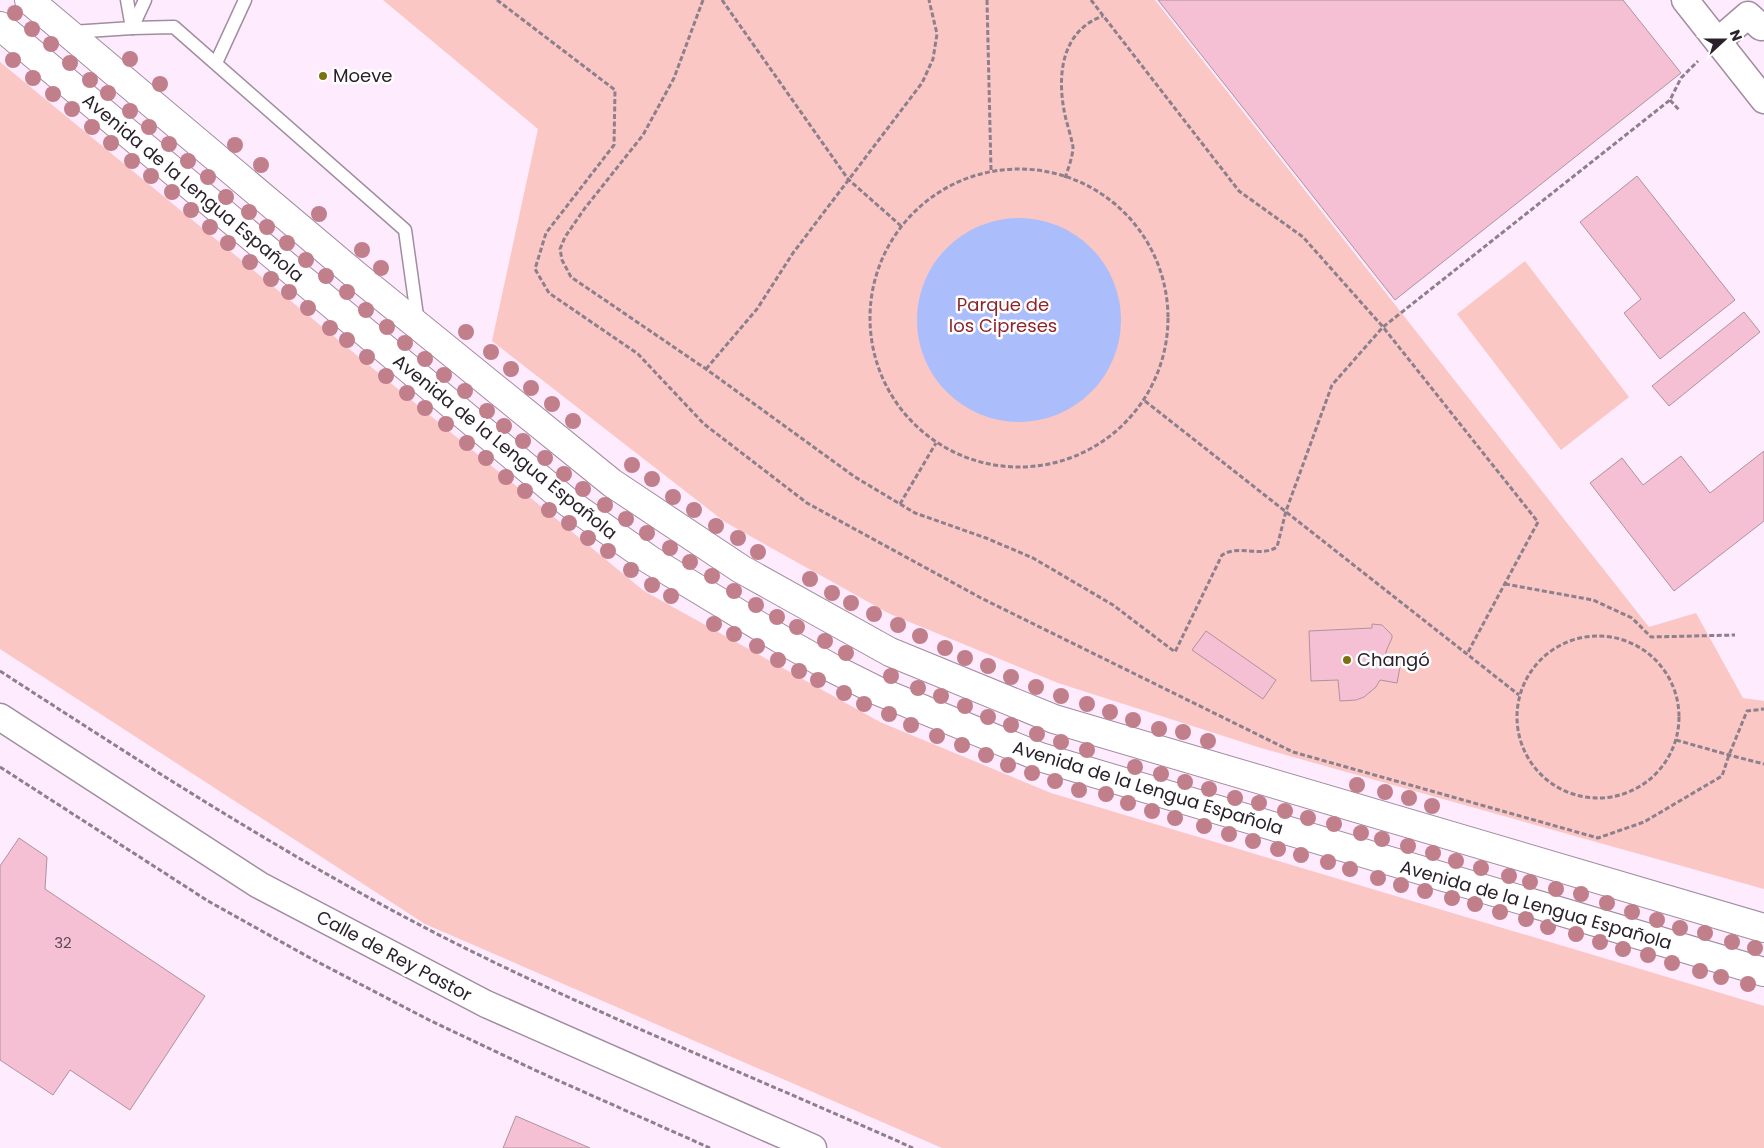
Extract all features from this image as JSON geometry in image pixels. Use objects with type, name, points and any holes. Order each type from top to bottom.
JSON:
[{"type":"highway","points":[[29,0],[418,326],[612,483],[741,569],[890,652],[1054,719],[1764,928]]},
{"type":"highway","name":"Avenida de la Lengua Española","points":[[0,26],[569,503],[650,560],[776,637],[832,668],[878,692],[1040,757],[1764,972]]},
{"type":"street","points":[[1685,0],[1764,100]]},
{"type":"street","points":[[1718,41],[1748,15],[1761,28],[1764,25]]},
{"type":"street","name":"Calle de Rey Pastor","points":[[0,717],[259,885],[486,1004],[813,1148]]},
{"type":"lane","points":[[127,0],[132,28]]},
{"type":"lane","points":[[132,28],[145,0]]},
{"type":"lane","points":[[216,63],[245,0]]},
{"type":"lane","points":[[67,33],[174,27],[405,230],[418,326]]},
{"type":"path","points":[[497,0],[615,90],[614,145],[546,233],[535,269],[549,293],[638,354],[704,424],[807,503],[981,598],[1293,752],[1598,838],[1644,822],[1722,776],[1747,711],[1764,709]]},
{"type":"path","points":[[703,0],[674,78],[643,135],[585,208],[566,236],[560,249],[562,260],[571,277],[706,369],[855,477],[915,513],[986,538],[1033,558],[1113,606],[1175,652],[1222,555],[1231,549],[1268,552],[1277,547],[1286,511],[1332,385],[1383,327],[1670,100],[1681,78],[1718,41]]},
{"type":"path","points":[[722,0],[848,179],[900,226]]},
{"type":"path","points":[[706,369],[757,309],[793,253],[922,83],[933,59],[937,34],[929,0]]},
{"type":"path","points":[[987,0],[991,170]]},
{"type":"path","points":[[1091,0],[1239,191],[1303,237],[1383,327],[1538,522],[1468,654]]},
{"type":"path","points":[[1066,178],[1073,149],[1063,108],[1062,72],[1065,56],[1070,40],[1079,30],[1091,20],[1103,16]]},
{"type":"path","points":[[1670,100],[1680,112]]},
{"type":"path","points":[[1020,167],[1047,170],[1104,194],[1149,243],[1170,307],[1160,373],[1146,401],[1134,415],[1090,451],[1025,469],[970,461],[936,443],[902,413],[880,374],[869,322],[876,272],[900,226],[919,205],[941,189],[991,170],[1020,167]]},
{"type":"path","points":[[1146,401],[1519,694]]},
{"type":"path","points":[[900,504],[936,443]]},
{"type":"path","points":[[1505,584],[1593,600],[1632,618],[1651,637],[1735,635]]},
{"type":"path","points":[[1589,636],[1621,639],[1649,654],[1669,678],[1679,708],[1676,740],[1662,768],[1637,789],[1607,799],[1575,796],[1547,781],[1526,757],[1517,726],[1519,694],[1534,666],[1558,646],[1589,636]]},
{"type":"path","points":[[0,671],[220,813],[442,937],[632,1026],[913,1148]]},
{"type":"path","points":[[1676,740],[1764,764]]},
{"type":"path","points":[[0,767],[208,901],[312,959],[429,1020],[530,1068],[710,1148]]},
{"type":"green space","name":"Parque de los Cipreses","points":[[383,0],[1155,0],[1649,627],[1696,613],[1743,698],[1764,701],[1764,889],[1261,748],[1058,683],[890,614],[725,522],[492,341],[538,129]]},
{"type":"green space","points":[[0,62],[644,591],[880,722],[1051,793],[1764,1006],[1764,1148],[942,1148],[425,924],[0,649]]},
{"type":"green space","points":[[1525,261],[1629,397],[1561,450],[1457,314]]},
{"type":"water","points":[[1009,218],[1029,218],[1058,225],[1084,241],[1098,255],[1114,281],[1121,310],[1121,330],[1114,359],[1098,385],[1084,399],[1058,415],[1049,418],[1029,422],[1009,422],[980,415],[954,399],[940,385],[924,359],[921,350],[917,330],[917,310],[924,281],[940,255],[954,241],[980,225],[989,222]]},
{"type":"building","points":[[1158,0],[1623,0],[1681,73],[1395,300]]},
{"type":"building","points":[[1637,176],[1735,300],[1660,359],[1624,313],[1641,299],[1580,222]]},
{"type":"building","points":[[1744,312],[1760,332],[1669,406],[1652,386]]},
{"type":"building","points":[[1764,451],[1764,521],[1674,591],[1590,483],[1622,458],[1643,485],[1681,456],[1710,493]]},
{"type":"building","name":"Changó","points":[[1372,624],[1382,625],[1392,635],[1383,663],[1400,667],[1397,683],[1380,680],[1376,687],[1364,697],[1356,700],[1340,701],[1338,680],[1311,681],[1309,631],[1372,628]]},
{"type":"building","points":[[1206,631],[1276,680],[1263,699],[1192,650]]},
{"type":"building","points":[[19,838],[47,857],[45,889],[205,996],[130,1110],[70,1070],[53,1095],[0,1060],[0,866]]},
{"type":"building","points":[[516,1116],[590,1148],[503,1148]]},
{"type":"place","name":"Moeve","points":[[323,76]]},
{"type":"place","name":"Changó","points":[[1347,660]]}]
